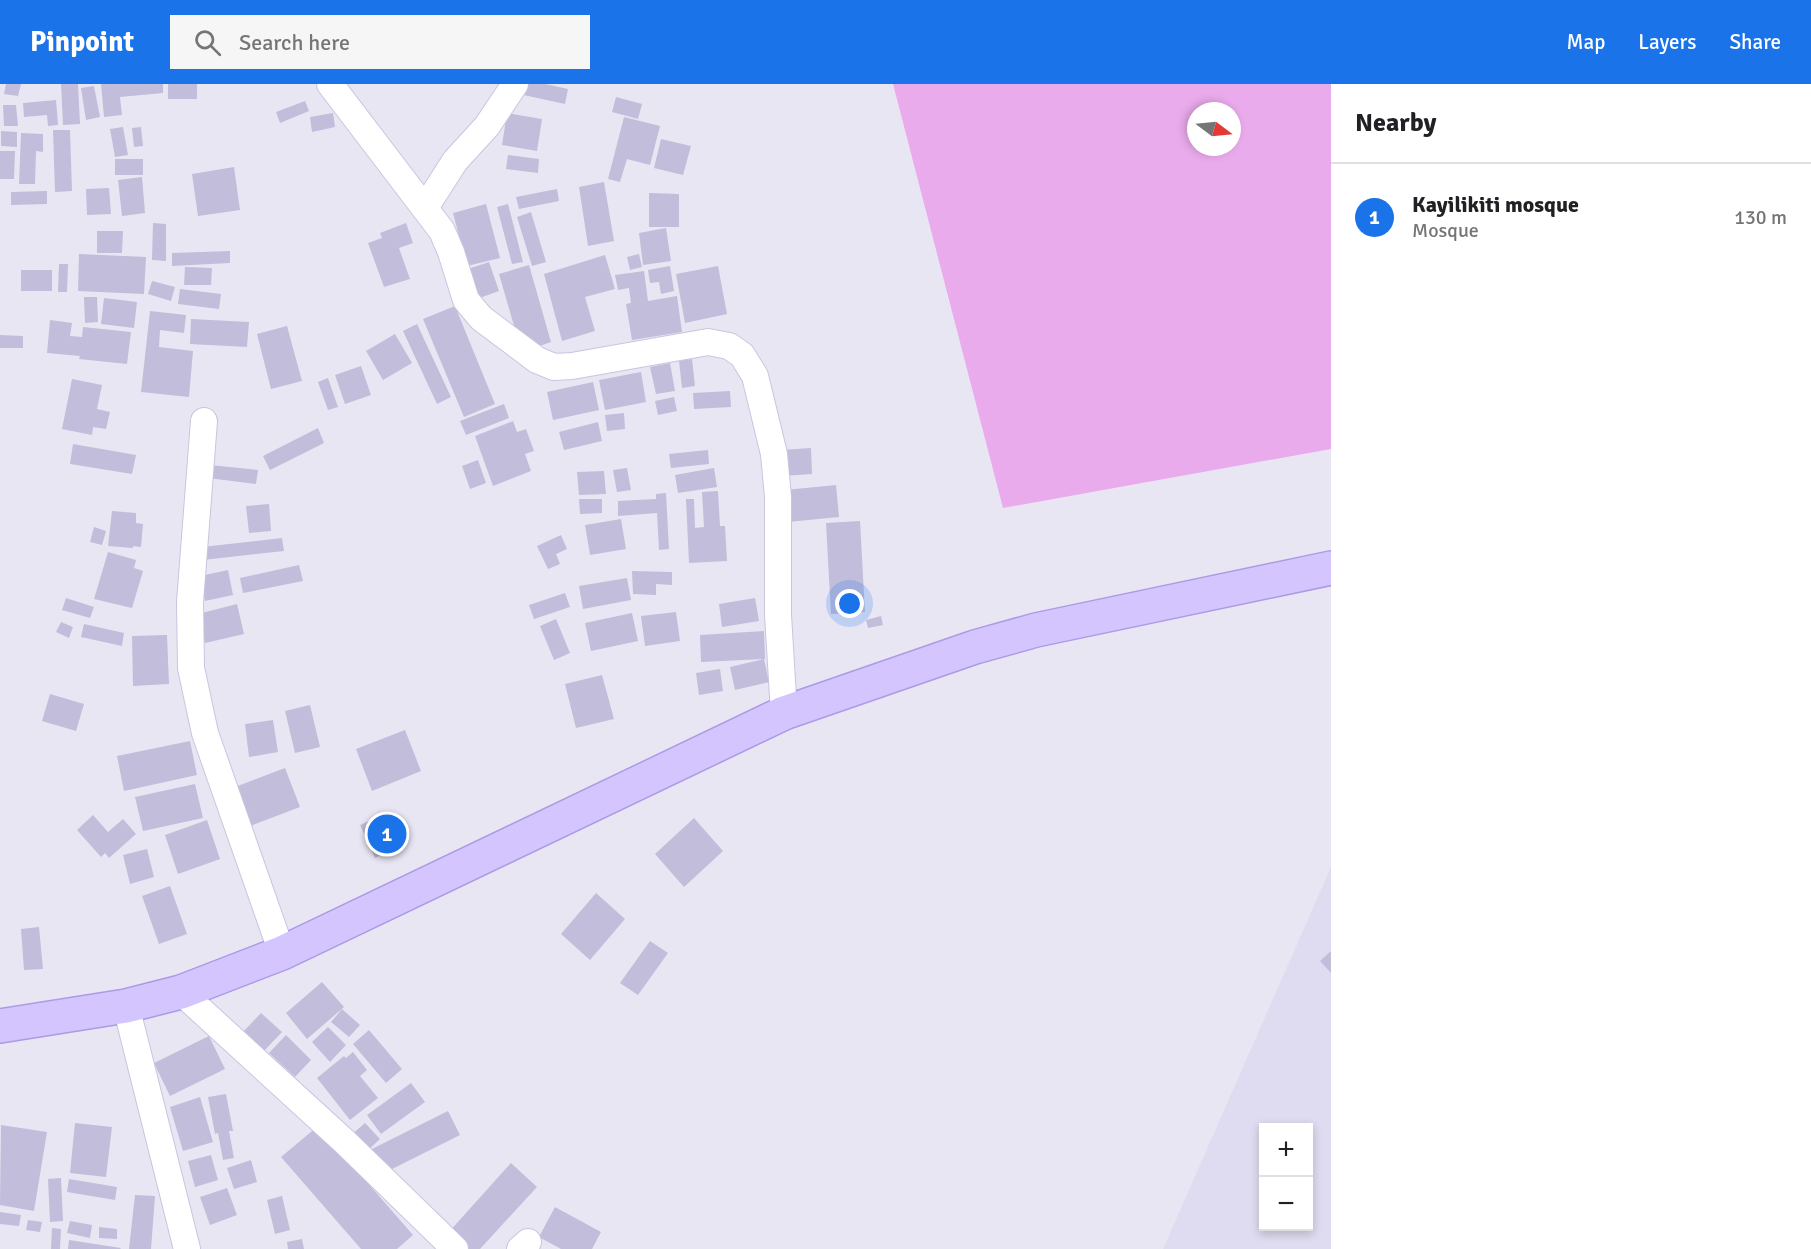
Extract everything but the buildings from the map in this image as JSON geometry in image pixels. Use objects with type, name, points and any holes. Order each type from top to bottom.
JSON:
[{"type":"main road","points":[[0,1026],[126,1006],[181,992],[282,953],[784,713],[975,647],[1036,630],[1331,568]]},
{"type":"street","points":[[330,84],[442,231],[466,300],[481,318],[537,360],[554,367],[572,366],[708,342],[729,346],[742,355],[755,376],[774,454],[778,497],[778,615],[784,713]]},
{"type":"street","points":[[425,208],[455,161],[487,126],[514,84]]},
{"type":"street","points":[[204,421],[190,602],[191,668],[205,733],[282,953]]},
{"type":"street","points":[[181,992],[345,1142],[455,1249]]},
{"type":"street","points":[[126,1006],[187,1249]]},
{"type":"shaded area","points":[[893,84],[1331,84],[1331,449],[1003,508]]},
{"type":"shaded area","points":[[1331,867],[1331,1249],[1163,1249]]},
{"type":"place","name":"Kayilikiti mosque","points":[[387,834]]}]
